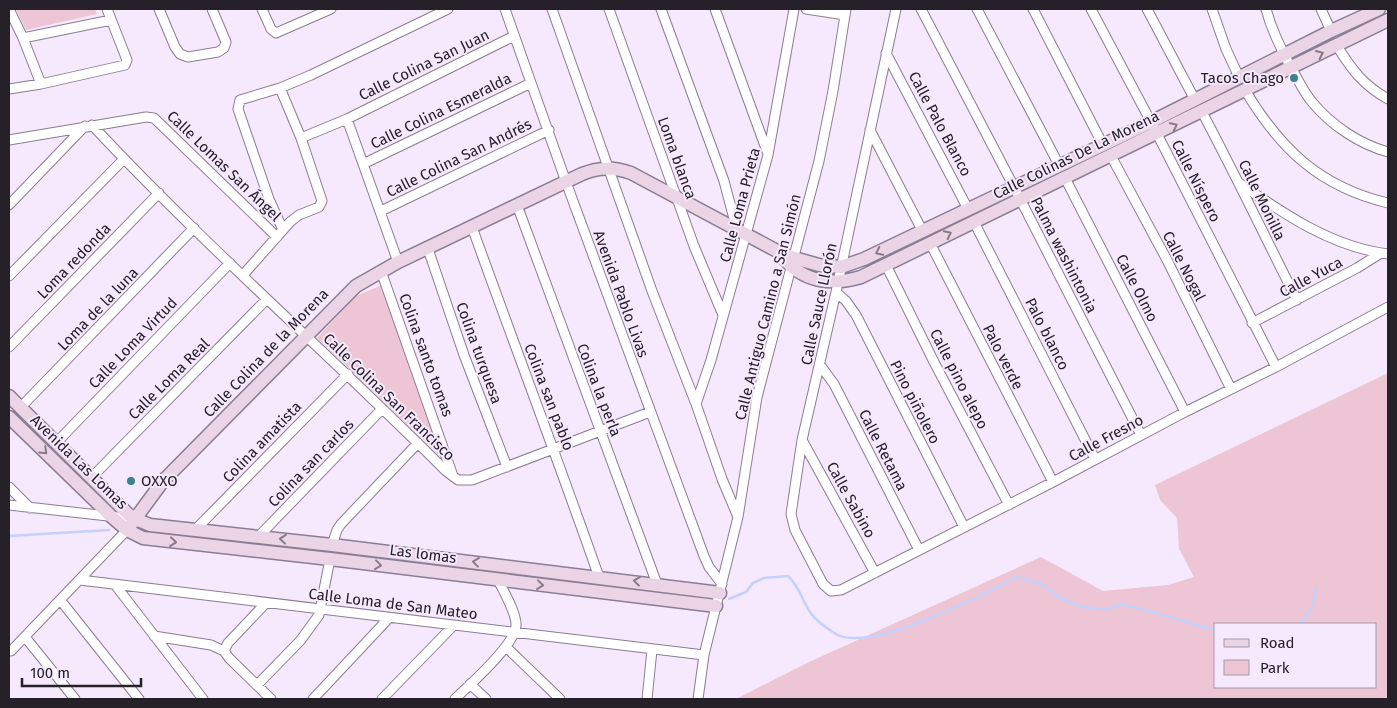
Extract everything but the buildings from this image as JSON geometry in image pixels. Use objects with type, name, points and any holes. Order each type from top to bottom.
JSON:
[{"type":"street","points":[[9,9],[41,84]]},
{"type":"street","points":[[9,89],[125,66],[127,60],[107,9]]},
{"type":"street","points":[[159,9],[177,51],[188,57],[218,52],[224,48],[226,42],[212,9]]},
{"type":"street","points":[[262,9],[271,29],[276,33],[315,12],[331,9]]},
{"type":"street","points":[[280,88],[301,138],[322,201],[318,207],[294,218],[280,233],[238,106],[240,100],[280,88],[311,75],[448,9]]},
{"type":"street","name":"Avenida Pablo Livas","points":[[505,9],[650,412],[704,556],[721,588]]},
{"type":"street","name":"Avenida Pablo Livas","points":[[552,9],[652,291],[738,517]]},
{"type":"street","name":"Loma blanca","points":[[609,9],[676,197],[711,289],[723,315]]},
{"type":"street","points":[[661,9],[742,232]]},
{"type":"street","points":[[715,9],[768,155]]},
{"type":"street","name":"Calle Loma Prieta","points":[[696,404],[711,360],[742,232],[768,155],[794,9]]},
{"type":"street","points":[[806,9],[846,12]]},
{"type":"street","name":"Calle Sauce Llorón","points":[[835,592],[823,584],[792,522],[791,514],[802,440],[820,365],[896,9]]},
{"type":"street","name":"Palma washintonia","points":[[920,9],[1141,435]]},
{"type":"street","points":[[977,9],[1059,165]]},
{"type":"street","points":[[1034,9],[1103,144]]},
{"type":"street","name":"Calle Níspero","points":[[1091,9],[1276,367]]},
{"type":"street","points":[[1147,9],[1194,100]]},
{"type":"street","points":[[1211,9],[1239,77]]},
{"type":"street","points":[[1266,9],[1270,24],[1285,55],[1311,101],[1335,125],[1369,145],[1388,152]]},
{"type":"street","points":[[1321,9],[1331,31]]},
{"type":"street","name":"Calle Colinas De La Morena","points":[[792,262],[841,267],[864,259],[1151,122],[1378,9]]},
{"type":"street","name":"Calle Antiguo Camino a San Simón","points":[[698,699],[704,655],[738,517],[757,397],[819,161],[846,12]]},
{"type":"street","points":[[23,38],[111,20]]},
{"type":"street","name":"Calle Colinas De La Morena","points":[[609,167],[631,173],[779,252],[811,278],[837,287],[1157,134],[1388,20]]},
{"type":"street","name":"Calle Colina San Juan","points":[[301,138],[347,119],[514,36]]},
{"type":"street","points":[[1337,46],[1362,80],[1374,91],[1388,99]]},
{"type":"street","name":"Calle Palo Blanco","points":[[886,53],[968,209]]},
{"type":"street","name":"Calle Colina Esmeralda","points":[[363,164],[531,83]]},
{"type":"street","points":[[1245,90],[1270,129],[1302,162],[1321,176],[1344,188],[1388,203]]},
{"type":"street","name":"Calle Monilla","points":[[1202,112],[1240,183],[1250,208],[1297,300]]},
{"type":"street","name":"Calle Lomas San Ángel","points":[[89,126],[151,117],[159,121],[280,233],[243,275]]},
{"type":"street","name":"Calle Colina San Juan","points":[[347,119],[398,262]]},
{"type":"street","points":[[9,140],[89,126]]},
{"type":"street","points":[[9,205],[89,126]]},
{"type":"street","name":"Calle Colina San Francisco","points":[[89,126],[453,477],[464,481],[472,480],[650,412]]},
{"type":"street","name":"Calle Colina San Andrés","points":[[380,211],[549,130]]},
{"type":"street","points":[[870,130],[922,230]]},
{"type":"street","name":"Calle Nogal","points":[[1111,156],[1167,260],[1230,389]]},
{"type":"street","points":[[9,276],[124,159]]},
{"type":"street","name":"Calle Colina de la Morena","points":[[11,651],[127,530],[163,481],[356,286],[398,262],[517,205],[593,170],[609,167]]},
{"type":"street","name":"Calle Olmo","points":[[1064,178],[1185,412]]},
{"type":"street","points":[[1240,183],[1315,230],[1358,249],[1385,253]]},
{"type":"street","name":"Loma redonda","points":[[9,347],[159,193]]},
{"type":"street","name":"Colina la perla","points":[[517,205],[657,584]]},
{"type":"street","name":"Palo blanco","points":[[974,222],[1095,459]]},
{"type":"street","name":"Colina san pablo","points":[[472,227],[599,577]]},
{"type":"street","name":"Loma de la luna","points":[[20,408],[194,228]]},
{"type":"street","name":"Palo verde","points":[[930,243],[1053,482]]},
{"type":"street","name":"Colina turquesa","points":[[428,249],[464,355],[507,467]]},
{"type":"street","name":"Calle Yuca","points":[[1252,323],[1385,253]]},
{"type":"street","name":"Calle Loma Virtud","points":[[56,443],[230,263]]},
{"type":"street","name":"Calle pino alepo","points":[[886,265],[934,362],[1009,505]]},
{"type":"street","name":"Colina santo tomas","points":[[381,271],[453,477]]},
{"type":"street","name":"Pino piñolero","points":[[837,287],[856,315],[964,527]]},
{"type":"street","name":"Calle Loma Real","points":[[91,478],[267,299]]},
{"type":"street","name":"Calle Fresno","points":[[835,592],[1009,505],[1388,307]]},
{"type":"street","name":"Calle Retama","points":[[820,365],[837,390],[919,550]]},
{"type":"street","name":"Colina amatista","points":[[196,529],[348,374]]},
{"type":"street","name":"Avenida Las Lomas","points":[[9,396],[135,519]]},
{"type":"street","name":"Colina san carlos","points":[[258,536],[382,410]]},
{"type":"street","name":"Avenida Las Lomas","points":[[9,417],[127,530]]},
{"type":"street","name":"Calle Sabino","points":[[802,440],[875,573]]},
{"type":"street","points":[[332,545],[341,524],[418,443]]},
{"type":"street","points":[[9,488],[30,508]]},
{"type":"street","points":[[9,505],[135,519]]},
{"type":"street","name":"Las lomas","points":[[135,519],[150,525],[258,536],[657,584],[721,588]]},
{"type":"street","name":"Las lomas","points":[[127,530],[136,536],[152,540],[330,559],[716,606]]},
{"type":"street","points":[[257,686],[309,631],[321,609],[330,559]]},
{"type":"street","name":"Calle Loma de San Mateo","points":[[80,580],[116,586],[704,655]]},
{"type":"street","points":[[455,699],[506,647],[515,633],[516,620],[498,580]]},
{"type":"street","points":[[116,586],[203,699]]},
{"type":"street","points":[[61,601],[139,699]]},
{"type":"street","points":[[224,651],[228,643],[266,603]]},
{"type":"street","points":[[313,699],[389,618]]},
{"type":"street","points":[[382,699],[453,626]]},
{"type":"street","points":[[154,636],[211,645],[224,651],[271,699]]},
{"type":"street","points":[[26,637],[74,699]]},
{"type":"street","points":[[506,647],[560,699]]},
{"type":"street","points":[[647,699],[652,650]]},
{"type":"street","points":[[470,684],[486,699]]},
{"type":"green space","points":[[16,9],[95,9],[97,14],[26,30]]},
{"type":"green space","points":[[382,285],[444,460],[317,338],[356,296]]},
{"type":"green space","points":[[1388,373],[1388,699],[736,699],[809,662],[1041,557],[1103,591],[1168,585],[1194,577],[1179,549],[1177,518],[1160,500],[1155,485]]},
{"type":"waterway","points":[[9,536],[109,530]]},
{"type":"waterway","points":[[146,532],[324,552]]},
{"type":"waterway","points":[[344,553],[481,570]]},
{"type":"waterway","points":[[729,599],[746,592],[753,583],[764,578],[788,576],[795,584],[815,618],[836,634],[852,638],[873,636],[899,630],[926,620],[1016,577],[1042,584],[1057,596],[1081,607],[1107,609],[1123,604],[1214,629]]},
{"type":"waterway","points":[[1302,623],[1312,607],[1316,588]]},
{"type":"place","name":"Tacos Chago","points":[[1294,78]]},
{"type":"place","name":"OXXO","points":[[131,481]]}]
